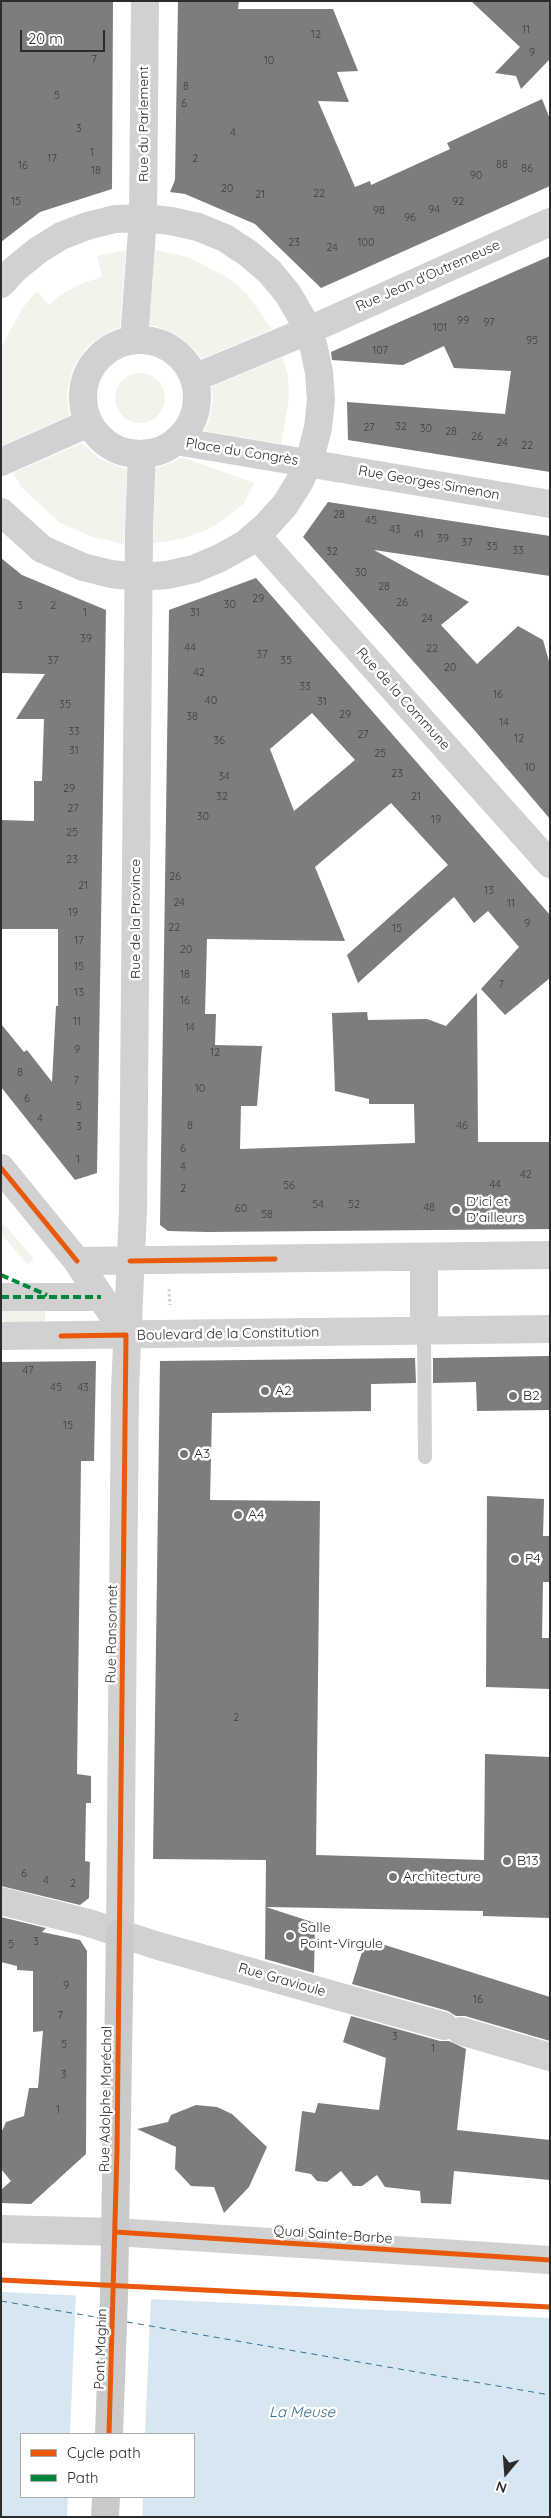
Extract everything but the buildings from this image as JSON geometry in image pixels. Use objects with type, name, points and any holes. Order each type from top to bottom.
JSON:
[{"type":"street","name":"Rue du Parlement","points":[[143,218],[145,1]]},
{"type":"street","name":"Place du Congrès","points":[[1,284],[15,269],[37,251],[61,236],[88,226],[115,219],[143,218],[171,221],[198,227],[225,238],[248,254],[270,272],[288,294],[307,330],[319,372],[321,400],[318,428],[308,463],[300,481],[285,505],[256,535],[220,558],[194,569],[167,575],[138,577],[110,574],[83,567],[42,550],[1,512]]},
{"type":"street","points":[[134,340],[143,218]]},
{"type":"street","name":"Rue Jean d'Outremeuse","points":[[307,330],[550,222]]},
{"type":"street","points":[[194,378],[307,330]]},
{"type":"street","name":"Place du Congrès","points":[[134,340],[153,341],[170,349],[185,362],[194,378],[198,397],[195,416],[185,434],[169,448],[149,454],[128,454],[109,446],[94,432],[84,414],[82,393],[87,374],[99,357],[115,346],[134,340]]},
{"type":"street","points":[[1,462],[89,423]]},
{"type":"street","name":"Place du Congrès","points":[[176,441],[308,463]]},
{"type":"street","points":[[138,577],[142,454]]},
{"type":"street","name":"Rue Georges Simenon","points":[[308,463],[550,504]]},
{"type":"street","name":"Rue de la Commune","points":[[256,535],[550,864]]},
{"type":"street","name":"Rue de la Province","points":[[130,1261],[133,1210],[138,577]]},
{"type":"street","points":[[1,1168],[78,1261],[126,1335]]},
{"type":"street","points":[[78,1261],[550,1255]]},
{"type":"street","points":[[424,1258],[424,1331]]},
{"type":"street","name":"Rue Ransonnet","points":[[120,1933],[126,1335],[130,1261]]},
{"type":"street","points":[[1,1297],[101,1298]]},
{"type":"street","name":"Boulevard de la Constitution","points":[[1,1336],[550,1329]]},
{"type":"street","name":"Rue Gravioule","points":[[1,1900],[550,2057]]},
{"type":"street","name":"Rue Adolphe Maréchal","points":[[115,2266],[120,1933]]},
{"type":"street","name":"Quai Sainte-Barbe","points":[[1,2229],[115,2232],[550,2260]]},
{"type":"street","name":"Pont Maghin","points":[[109,2433],[115,2266]]},
{"type":"street","points":[[105,2517],[106,2498]]},
{"type":"lane","points":[[424,1331],[425,1457]]},
{"type":"path","points":[[170,1261],[170,1334]]},
{"type":"shaded area","points":[[126,250],[120,328],[109,331],[88,346],[73,367],[67,392],[69,416],[1,446],[1,347],[22,309],[37,291],[49,305],[60,295],[80,284],[102,277],[97,256]]},
{"type":"shaded area","points":[[155,250],[188,257],[230,279],[247,294],[272,329],[201,359],[197,352],[179,336],[156,326],[149,326]]},
{"type":"shaded area","points":[[283,357],[288,376],[289,399],[281,444],[204,431],[209,421],[213,397],[211,387]]},
{"type":"shaded area","points":[[135,373],[145,373],[158,380],[165,393],[165,403],[158,416],[145,423],[135,423],[126,419],[119,412],[115,403],[115,393],[119,384],[126,377]]},
{"type":"shaded area","points":[[82,443],[100,459],[127,469],[124,544],[93,537],[60,523],[21,487],[13,473]]},
{"type":"shaded area","points":[[182,457],[254,483],[244,503],[226,518],[207,530],[185,538],[153,544],[156,468]]},
{"type":"shaded area","points":[[4,1224],[34,1259],[27,1264],[1,1234],[1,1226]]},
{"type":"shaded area","points":[[1,1306],[45,1306],[45,1328],[21,1328],[1,1320]]},
{"type":"water","name":"La Meuse","points":[[1,2292],[550,2318],[550,2517],[1,2517]]},
{"type":"pier","points":[[76,2293],[151,2297],[145,2433],[70,2433]]},
{"type":"pier","points":[[68,2498],[143,2498],[142,2517],[67,2517]]},
{"type":"ferry route","points":[[1,2301],[101,2318]]},
{"type":"ferry route","points":[[127,2322],[550,2395]]},
{"type":"marked path","points":[[1,1275],[47,1295]]},
{"type":"marked path","points":[[1,1297],[101,1297]]},
{"type":"cycle path","points":[[1,1168],[77,1261]]},
{"type":"cycle path","points":[[130,1261],[275,1259]]},
{"type":"cycle path","points":[[61,1336],[126,1335],[117,2150],[109,2433]]},
{"type":"cycle path","points":[[115,2232],[550,2260]]},
{"type":"cycle path","points":[[1,2280],[550,2307]]},
{"type":"place","name":"D'ici et D'ailleurs","points":[[456,1210]]},
{"type":"place","name":"A2","points":[[265,1391]]},
{"type":"place","name":"B2","points":[[513,1396]]},
{"type":"place","name":"A3","points":[[184,1454]]},
{"type":"place","name":"A4","points":[[238,1515]]},
{"type":"place","name":"P4","points":[[515,1559]]},
{"type":"place","name":"B13","points":[[507,1861]]},
{"type":"place","name":"Architecture","points":[[393,1877]]},
{"type":"place","name":"Salle Point-Virgule","points":[[290,1936]]}]
